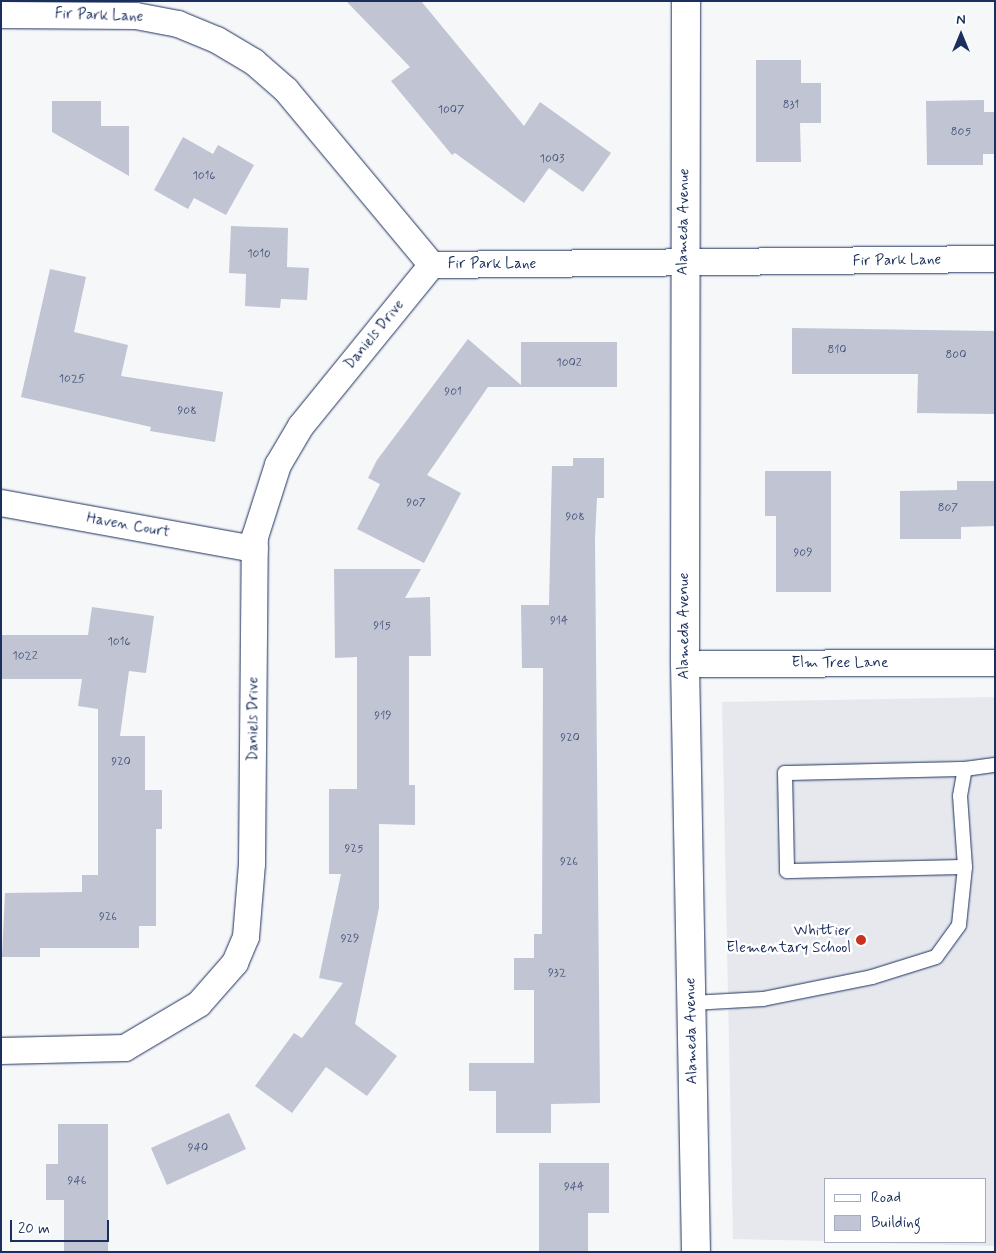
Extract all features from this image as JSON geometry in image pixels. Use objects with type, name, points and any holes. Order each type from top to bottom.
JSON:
[{"type":"street","name":"Alameda Avenue","points":[[686,1],[683,265],[685,664],[696,1252]]},
{"type":"street","name":"Fir Park Lane","points":[[1,15],[136,16],[178,24],[217,40],[254,62],[286,90],[432,265],[683,265],[995,259]]},
{"type":"street","name":"Daniels Drive","points":[[1,1051],[125,1048],[200,1004],[235,963],[246,937],[252,864],[255,549],[278,465],[301,426],[432,265]]},
{"type":"street","name":"Haven Court","points":[[1,503],[255,549]]},
{"type":"street","name":"Elm Tree Lane","points":[[685,664],[995,663]]},
{"type":"lane","points":[[965,867],[787,871],[785,773],[965,769],[995,765]]},
{"type":"lane","points":[[692,1003],[763,999],[872,977],[936,956],[960,925],[965,867],[960,796],[965,769]]},
{"type":"shaded area","name":"Whittier Elementary School","points":[[995,697],[995,1246],[875,1243],[986,1243],[986,1178],[824,1178],[824,1241],[733,1239],[722,702]]},
{"type":"building","points":[[346,1],[421,1],[524,126],[540,102],[611,153],[583,192],[549,168],[524,203],[455,153],[452,155],[391,81],[410,67]]},
{"type":"building","points":[[756,60],[801,60],[801,83],[821,83],[821,123],[800,123],[801,162],[756,162]]},
{"type":"building","points":[[984,100],[984,112],[995,112],[995,154],[983,154],[983,165],[927,165],[926,101]]},
{"type":"building","points":[[52,101],[101,101],[101,126],[129,126],[129,176],[52,132]]},
{"type":"building","points":[[183,137],[213,154],[218,145],[254,165],[226,215],[194,198],[188,209],[154,190]]},
{"type":"building","points":[[231,226],[288,228],[287,267],[309,268],[307,300],[281,299],[280,308],[245,306],[246,274],[229,273]]},
{"type":"building","points":[[50,269],[86,277],[74,332],[128,345],[121,376],[223,392],[215,442],[150,431],[151,427],[21,397]]},
{"type":"building","points":[[792,328],[995,331],[995,414],[917,413],[918,374],[792,374]]},
{"type":"building","points":[[468,339],[521,385],[521,342],[617,342],[617,387],[488,387],[427,475],[461,493],[424,563],[357,529],[380,484],[368,478],[377,460]]},
{"type":"building","points":[[573,458],[604,458],[604,498],[597,498],[595,538],[600,1103],[551,1104],[551,1133],[496,1133],[496,1091],[469,1091],[469,1063],[534,1063],[534,990],[514,990],[514,958],[534,958],[534,934],[542,934],[543,668],[522,668],[521,605],[549,605],[552,466],[573,466]]},
{"type":"building","points":[[765,471],[831,471],[831,592],[776,592],[776,516],[765,516]]},
{"type":"building","points":[[957,481],[995,481],[995,526],[961,527],[961,539],[900,539],[900,491],[957,490]]},
{"type":"building","points":[[334,569],[421,569],[405,598],[430,597],[431,656],[409,656],[409,785],[415,785],[415,825],[379,824],[379,908],[355,1024],[397,1056],[367,1096],[326,1067],[292,1113],[255,1086],[294,1033],[302,1038],[343,983],[319,978],[341,874],[329,874],[329,789],[357,789],[357,657],[335,658]]},
{"type":"building","points":[[92,607],[154,616],[146,673],[129,671],[120,736],[145,736],[145,790],[162,790],[162,829],[156,829],[156,926],[139,926],[139,948],[40,948],[40,957],[2,957],[5,893],[82,892],[82,875],[98,875],[98,709],[78,706],[82,679],[1,679],[1,635],[88,635]]},
{"type":"building","points":[[229,1113],[246,1149],[167,1185],[151,1148]]},
{"type":"building","points":[[58,1124],[108,1124],[108,1252],[64,1252],[64,1200],[46,1200],[46,1164],[58,1164]]},
{"type":"building","points":[[539,1163],[609,1163],[609,1213],[588,1213],[588,1252],[539,1252]]},
{"type":"place","name":"Whittier Elementary School","points":[[861,940]]}]
